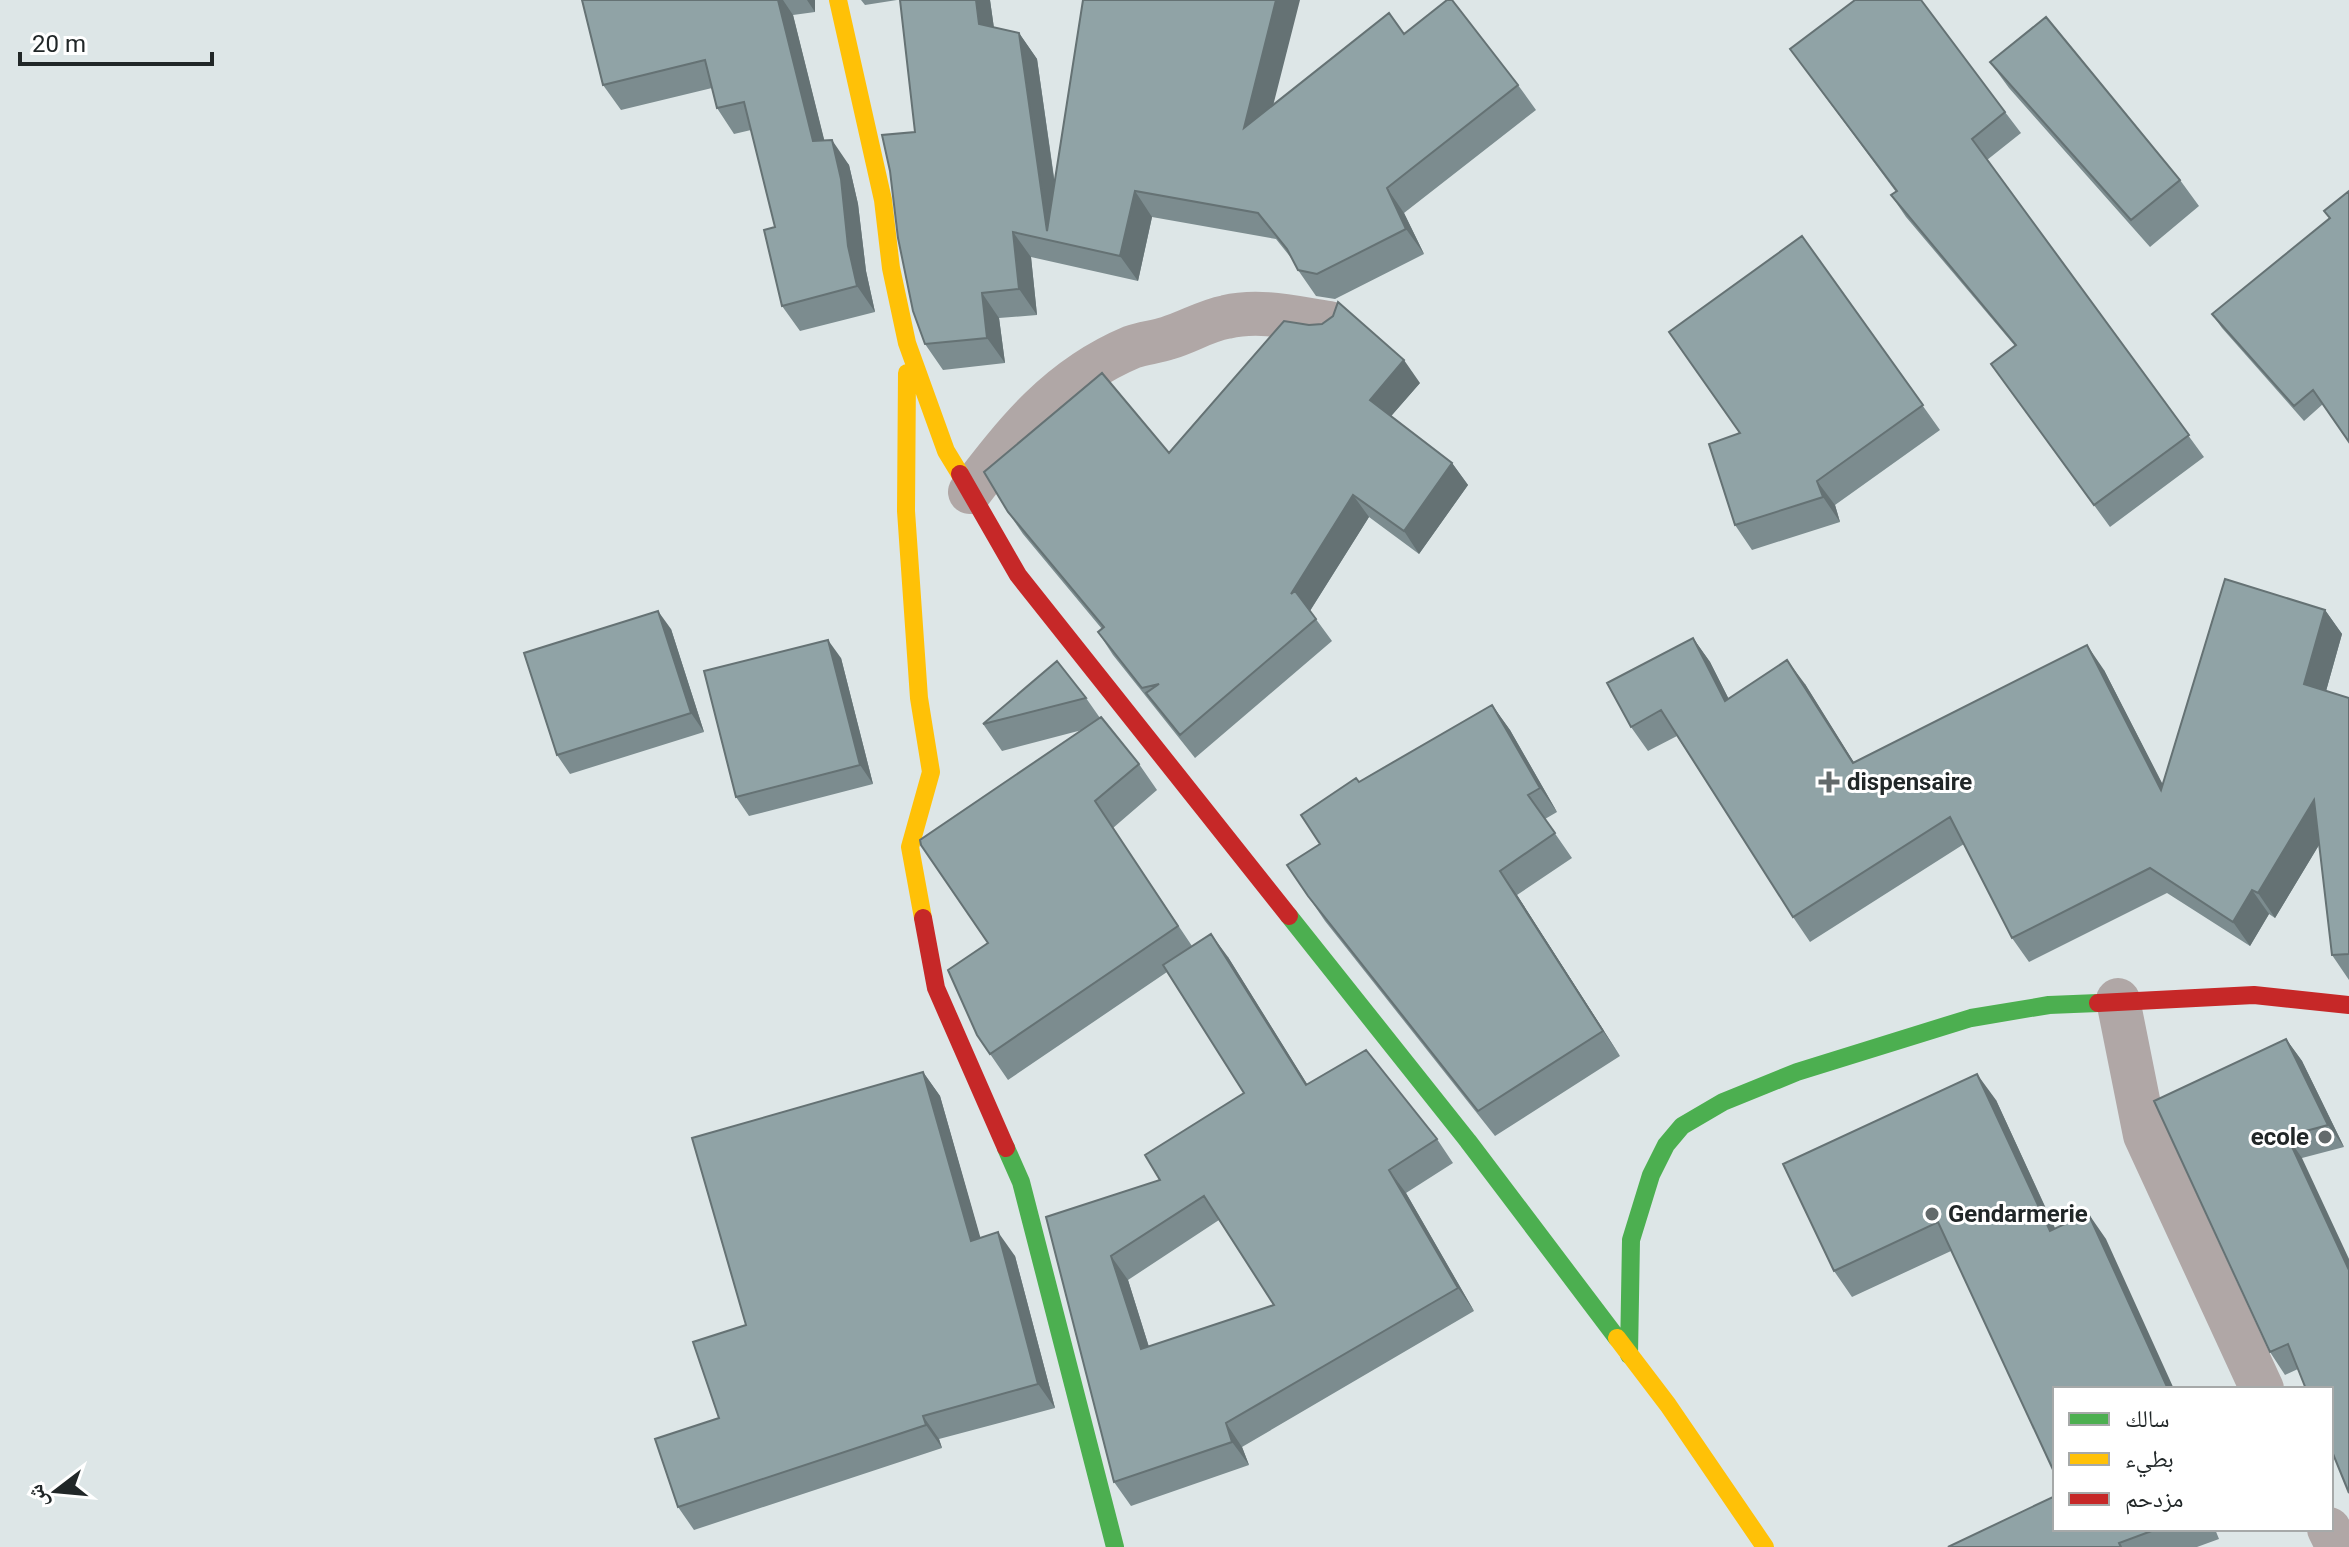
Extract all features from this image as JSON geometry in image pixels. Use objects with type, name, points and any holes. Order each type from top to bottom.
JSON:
[{"type":"street","points":[[838,0],[883,200],[891,268],[907,343],[946,451],[1018,575],[1391,1042],[1668,1405],[1765,1547]]},
{"type":"street","points":[[970,492],[1034,414],[1066,384],[1099,362],[1135,346],[1170,338],[1226,316],[1264,313],[1329,323]]},
{"type":"street","points":[[907,343],[906,511],[919,698],[931,772],[910,847],[936,988],[1021,1182],[1115,1547]]},
{"type":"street","points":[[1629,1355],[1631,1240],[1651,1175],[1666,1145],[1682,1126],[1723,1102],[1797,1072],[1971,1018],[2049,1005],[2254,995],[2349,1005]]},
{"type":"street","points":[[2118,1000],[2145,1135],[2261,1387]]},
{"type":"building","points":[[582,0],[778,0],[813,141],[832,140],[857,286],[782,306],[764,230],[775,227],[744,102],[717,108],[705,60],[603,85]]},
{"type":"building","points":[[900,0],[976,0],[979,24],[1019,33],[1047,231],[1083,0],[1276,0],[1244,128],[1389,13],[1404,34],[1447,0],[1452,0],[1518,85],[1387,188],[1406,229],[1317,274],[1298,270],[1287,249],[1258,213],[1135,191],[1120,256],[1013,232],[1019,289],[982,293],[987,338],[925,344],[913,311],[882,135],[915,132]]},
{"type":"building","points":[[1855,0],[1921,0],[2005,112],[1972,139],[2189,435],[2094,505],[1991,364],[2016,345],[1891,195],[1897,191],[1790,49]]},
{"type":"building","points":[[2046,17],[2180,180],[2131,220],[1990,62]]},
{"type":"building","points":[[2349,191],[2349,442],[2313,390],[2294,406],[2212,314],[2330,218],[2324,211]]},
{"type":"building","points":[[1802,236],[1923,405],[1817,481],[1823,497],[1735,525],[1709,444],[1740,433],[1669,332]]},
{"type":"building","points":[[1338,302],[1404,360],[1370,400],[1452,463],[1404,531],[1353,495],[1291,594],[1295,591],[1316,619],[1180,735],[1146,693],[1159,684],[1142,688],[1098,632],[1104,627],[1008,512],[984,472],[1102,373],[1169,453],[1284,321],[1322,324],[1333,316]]},
{"type":"building","points":[[2225,579],[2325,610],[2304,684],[2349,698],[2349,954],[2332,955],[2314,800],[2258,893],[2252,890],[2233,922],[2150,868],[2012,938],[1950,817],[1793,917],[1661,710],[1631,727],[1607,683],[1693,638],[1725,701],[1787,660],[1853,763],[2087,645],[2161,790]]},
{"type":"building","points":[[658,611],[691,713],[557,755],[524,653]]},
{"type":"building","points":[[828,640],[860,765],[736,797],[704,671]]},
{"type":"building","points":[[1057,661],[1086,698],[983,724]]},
{"type":"building","points":[[1492,705],[1540,788],[1528,795],[1555,833],[1500,871],[1603,1031],[1478,1111],[1308,896],[1287,865],[1320,844],[1301,815],[1356,778],[1359,782]]},
{"type":"building","points":[[1101,717],[1139,764],[1095,801],[1178,926],[990,1054],[977,1035],[948,970],[988,943],[920,840]]},
{"type":"building","points":[[1211,934],[1306,1085],[1366,1050],[1437,1139],[1389,1170],[1458,1288],[1226,1423],[1232,1442],[1114,1482],[1046,1217],[1160,1180],[1145,1155],[1244,1093],[1163,965]],"holes":[[[1204,1196],[1274,1305],[1141,1349],[1111,1256]]]},
{"type":"building","points":[[2286,1039],[2328,1125],[2287,1136],[2349,1270],[2349,1493],[2333,1454],[2333,1387],[2305,1387],[2288,1344],[2270,1352],[2154,1101]]},
{"type":"building","points":[[923,1072],[971,1241],[998,1232],[1038,1384],[923,1416],[926,1425],[678,1507],[655,1439],[719,1418],[693,1342],[746,1325],[692,1138]]},
{"type":"building","points":[[1977,1074],[2050,1231],[2088,1213],[2167,1387],[2053,1387],[2053,1470],[1938,1222],[1834,1271],[1783,1164]]},
{"type":"building","points":[[2053,1497],[2053,1531],[2152,1531],[2119,1543],[2121,1547],[1948,1547]]},
{"type":"traffic: fast","points":[[1289,916],[1468,1141],[1617,1338]]},
{"type":"traffic: fast","points":[[1629,1355],[1631,1240],[1651,1175],[1666,1145],[1682,1126],[1723,1102],[1797,1072],[1971,1018],[2049,1005],[2098,1003]]},
{"type":"traffic: fast","points":[[1006,1148],[1021,1182],[1115,1547]]},
{"type":"traffic: slow","points":[[838,0],[883,200],[891,268],[907,343],[946,451],[960,474]]},
{"type":"traffic: slow","points":[[907,373],[906,511],[919,698],[931,772],[910,847],[923,918]]},
{"type":"traffic: slow","points":[[1617,1338],[1668,1405],[1765,1547]]},
{"type":"traffic: jam","points":[[960,474],[1018,575],[1289,916]]},
{"type":"traffic: jam","points":[[923,918],[936,988],[1006,1148]]},
{"type":"traffic: jam","points":[[2098,1003],[2254,995],[2349,1005]]},
{"type":"place","name":"dispensaire","points":[[1829,782]]},
{"type":"place","name":"ecole","points":[[2325,1137]]},
{"type":"place","name":"Gendarmerie","points":[[1932,1214]]}]
